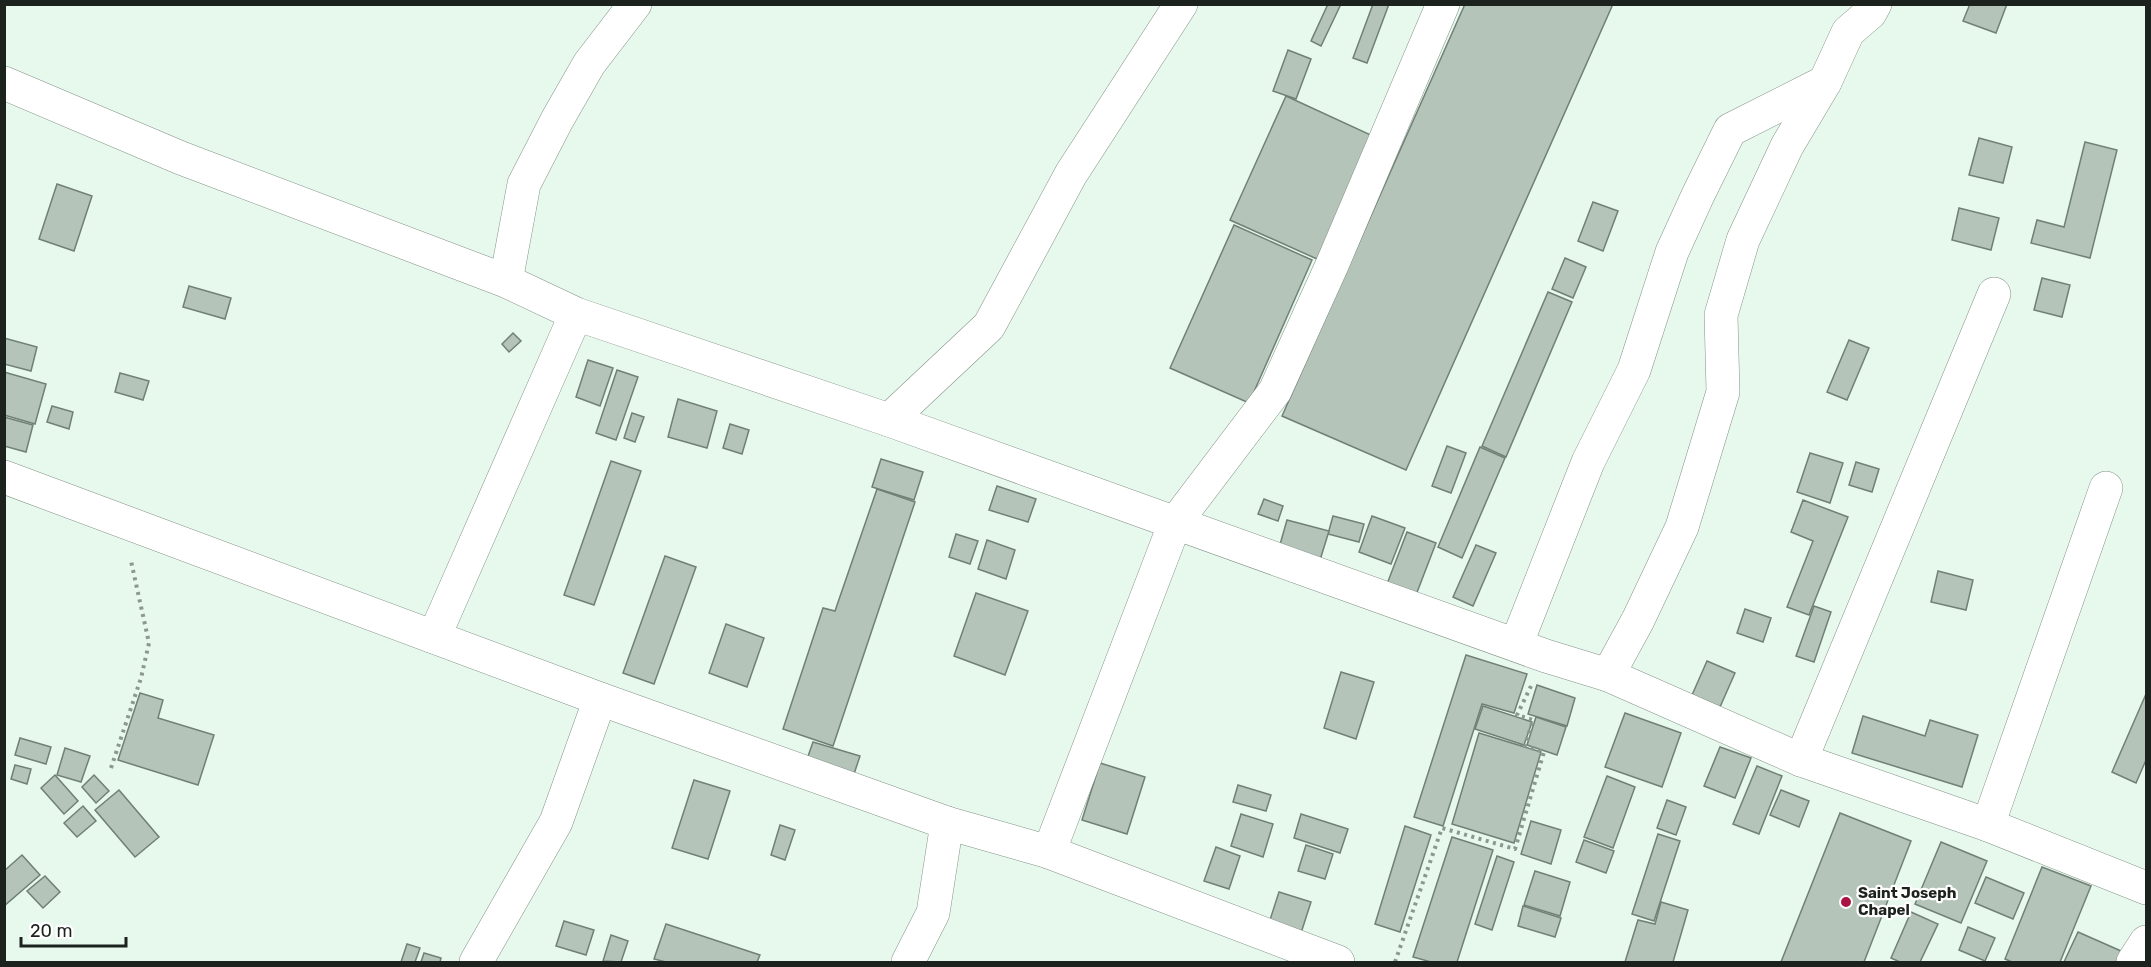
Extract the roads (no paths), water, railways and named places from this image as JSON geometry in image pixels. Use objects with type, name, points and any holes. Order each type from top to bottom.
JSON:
[{"type":"street","points":[[506,281],[524,184],[589,64],[635,4]]},
{"type":"street","points":[[889,420],[988,326],[1071,174],[1181,4]]},
{"type":"street","points":[[1049,852],[1175,523],[1275,391],[1332,265],[1443,4]]},
{"type":"street","points":[[1608,675],[1638,620],[1682,527],[1723,392],[1721,315],[1743,240],[1788,146],[1825,82],[1848,32],[1870,13],[1875,4]]},
{"type":"street","points":[[1531,651],[1588,462],[1634,370],[1672,252],[1730,130],[1825,82]]},
{"type":"street","points":[[4,83],[181,158],[506,281],[576,314],[889,420],[1531,651],[1608,675],[1801,760],[1988,825],[2146,888]]},
{"type":"street","points":[[1801,760],[1994,294]]},
{"type":"street","points":[[434,638],[576,314]]},
{"type":"street","points":[[4,477],[600,699],[947,823],[1049,852],[1338,963]]},
{"type":"street","points":[[1988,825],[2106,488]]},
{"type":"street","points":[[476,963],[556,822],[600,699]]},
{"type":"street","points":[[908,963],[933,913],[947,823]]},
{"type":"street","points":[[2133,963],[2146,942]]},
{"type":"place","name":"Saint Joseph Chapel","points":[[1846,902]]}]
